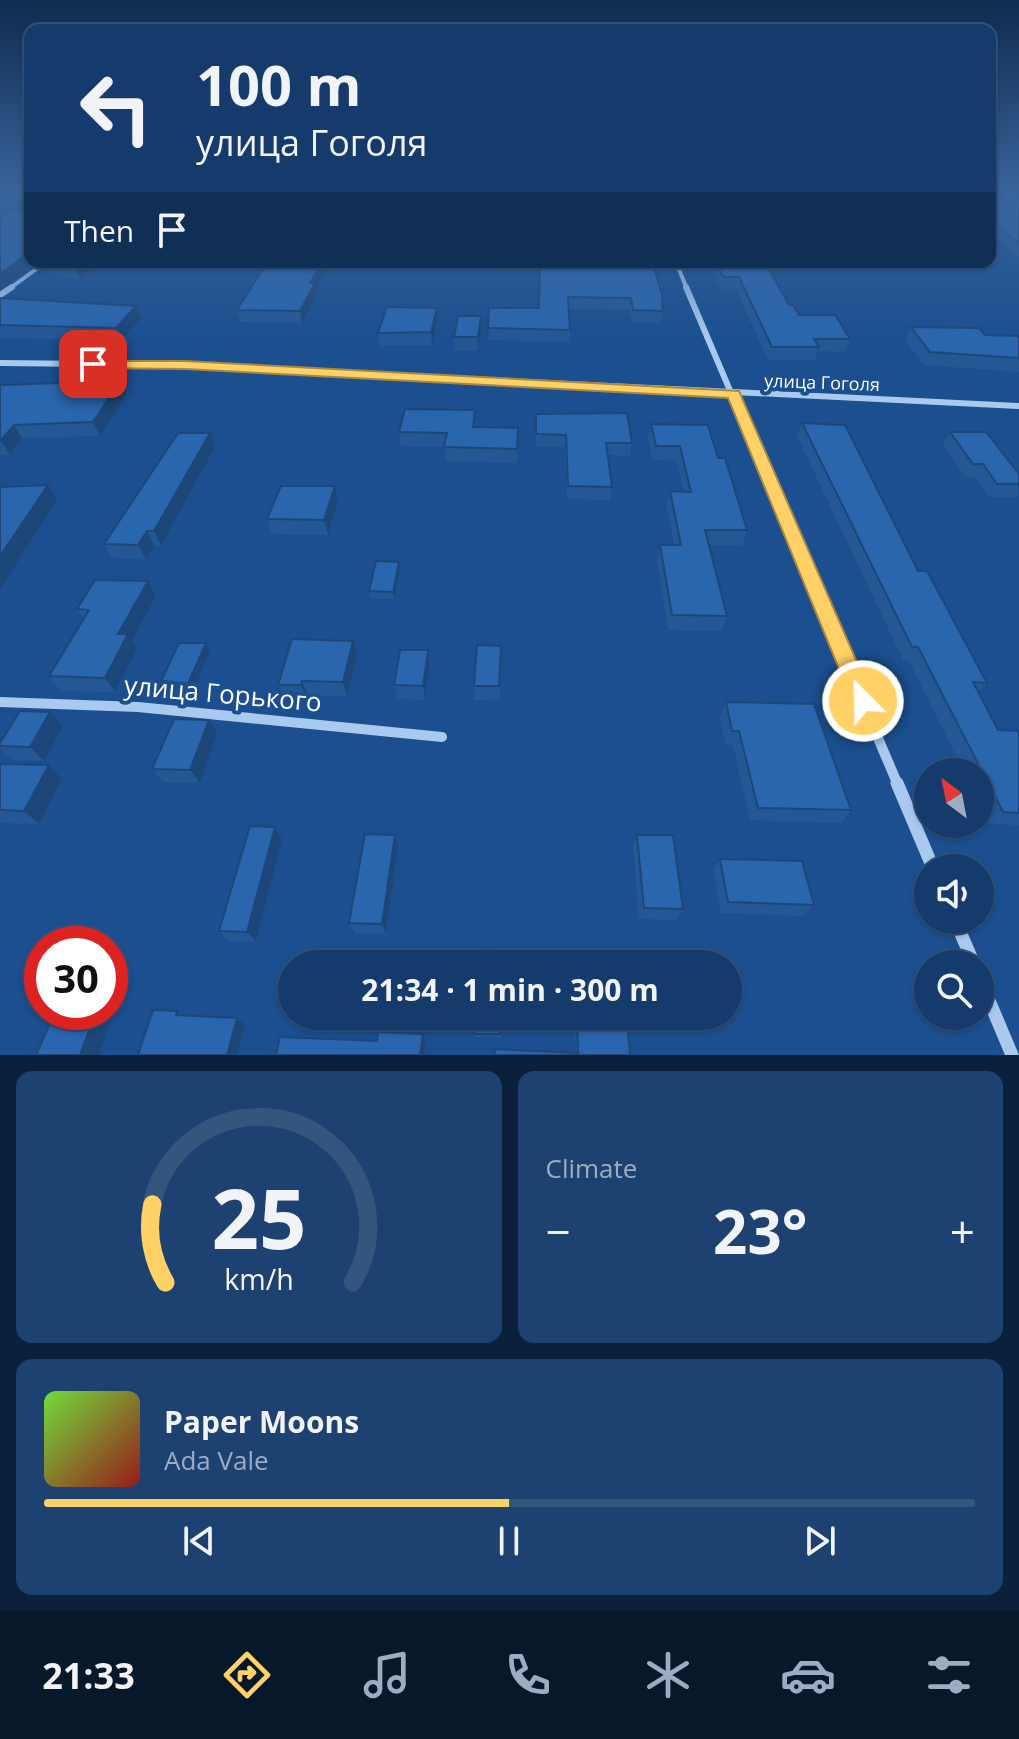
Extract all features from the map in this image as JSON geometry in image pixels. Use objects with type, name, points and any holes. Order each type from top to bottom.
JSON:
[{"type":"street","points":[[0,295],[38,268]]},
{"type":"street","points":[[679,268],[927,854]]},
{"type":"street","name":"улица Гоголя","points":[[0,363],[185,365],[1019,406]]},
{"type":"street","name":"улица Горького","points":[[0,702],[138,707],[442,737]]},
{"type":"street","points":[[994,1012],[1012,1055]]},
{"type":"building","points":[[0,240],[24,240],[24,256],[0,274]]},
{"type":"building","points":[[263,268],[319,268],[300,311],[237,310]]},
{"type":"building","points":[[540,268],[654,268],[662,294],[663,311],[633,310],[631,298],[568,297],[570,330],[488,328],[489,308],[539,308]]},
{"type":"building","points":[[719,268],[768,268],[789,305],[793,305],[799,315],[835,315],[850,339],[814,339],[819,347],[772,347],[739,277],[723,277]]},
{"type":"building","points":[[0,298],[136,306],[116,328],[0,325]]},
{"type":"building","points":[[387,307],[437,308],[431,332],[378,333]]},
{"type":"building","points":[[458,316],[481,316],[478,337],[454,337]]},
{"type":"building","points":[[911,327],[979,328],[985,335],[1019,336],[1019,358],[930,352]]},
{"type":"building","points":[[120,381],[93,422],[14,425],[0,441],[0,385]]},
{"type":"building","points":[[405,409],[475,410],[473,427],[518,428],[517,449],[444,447],[447,433],[399,432]]},
{"type":"building","points":[[627,413],[632,443],[606,443],[612,487],[568,486],[566,435],[536,434],[536,414]]},
{"type":"building","points":[[802,423],[845,425],[918,571],[927,571],[987,683],[973,682],[998,730],[1018,731],[1019,813],[1003,812],[994,795],[994,758],[975,758],[918,647],[912,647]]},
{"type":"building","points":[[651,424],[708,425],[718,458],[725,458],[747,530],[705,530],[727,616],[672,615],[660,545],[681,545],[670,491],[691,492],[680,446],[656,446]]},
{"type":"building","points":[[950,432],[986,432],[1019,474],[1019,484],[997,484],[983,464],[973,464]]},
{"type":"building","points":[[178,433],[210,433],[154,531],[147,531],[138,545],[104,544]]},
{"type":"building","points":[[48,485],[0,556],[0,487]]},
{"type":"building","points":[[281,486],[335,486],[324,520],[267,519]]},
{"type":"building","points":[[376,561],[399,562],[393,592],[369,591]]},
{"type":"building","points":[[95,580],[148,581],[118,634],[128,634],[105,678],[49,676],[89,610],[77,609]]},
{"type":"building","points":[[292,639],[353,641],[343,682],[302,681],[301,685],[278,685]]},
{"type":"building","points":[[179,643],[206,643],[186,688],[158,688]]},
{"type":"building","points":[[477,645],[501,646],[499,686],[474,686]]},
{"type":"building","points":[[400,650],[428,650],[423,686],[394,685]]},
{"type":"building","points":[[726,702],[814,704],[851,810],[758,808],[739,731],[732,731]]},
{"type":"building","points":[[20,711],[50,712],[30,747],[0,746],[0,743]]},
{"type":"building","points":[[174,719],[209,720],[190,770],[152,769]]},
{"type":"building","points":[[0,764],[49,765],[24,811],[0,810]]},
{"type":"building","points":[[250,826],[275,827],[247,932],[219,931]]},
{"type":"building","points":[[365,834],[395,835],[382,924],[349,923]]},
{"type":"building","points":[[637,835],[673,835],[683,909],[644,908]]},
{"type":"building","points":[[720,859],[802,861],[814,905],[728,902]]},
{"type":"building","points":[[153,1010],[177,1011],[176,1015],[237,1018],[227,1055],[138,1055]]},
{"type":"building","points":[[47,1030],[89,1030],[80,1055],[36,1055]]},
{"type":"building","points":[[474,1030],[500,1030],[500,1034],[474,1034]]},
{"type":"building","points":[[577,1030],[628,1030],[630,1055],[494,1055],[495,1049],[578,1053]]},
{"type":"building","points":[[378,1032],[423,1034],[420,1055],[276,1055],[280,1037],[377,1041]]},
{"type":"route","points":[[93,364],[185,365],[734,394],[863,701]]}]
